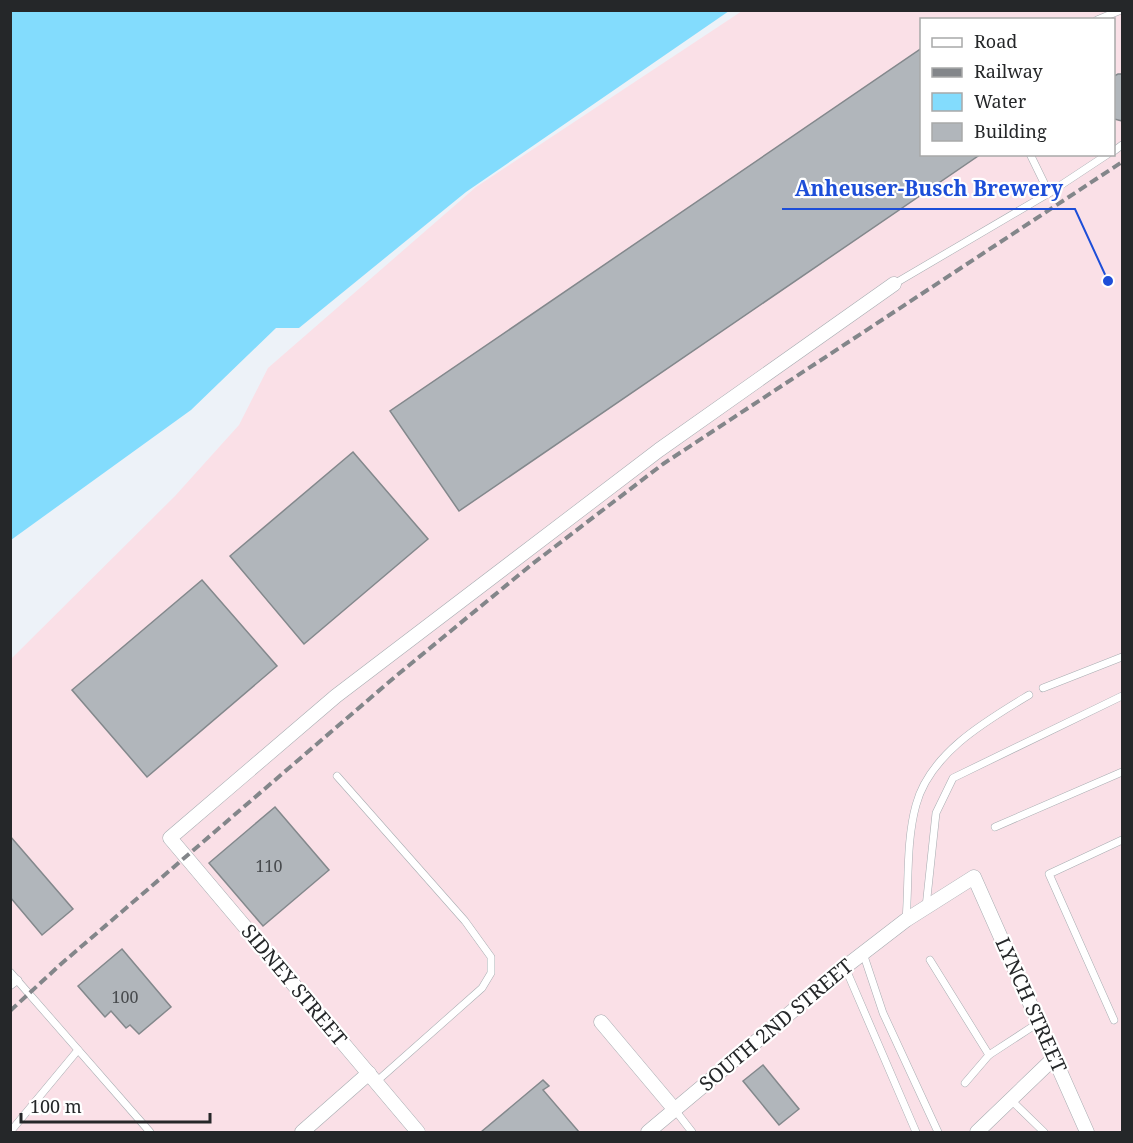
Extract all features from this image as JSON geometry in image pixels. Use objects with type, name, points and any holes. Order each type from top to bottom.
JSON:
[{"type":"street","name":"SIDNEY STREET","points":[[418,1132],[170,838],[364,675],[659,450],[894,284]]},
{"type":"street","name":"SOUTH 2ND STREET","points":[[648,1132],[845,966],[906,920],[974,877]]},
{"type":"street","name":"LYNCH STREET","points":[[974,877],[1087,1132]]},
{"type":"street","points":[[601,1022],[675,1110]]},
{"type":"street","points":[[977,1132],[1054,1058]]},
{"type":"street","points":[[302,1132],[372,1077]]},
{"type":"lane","points":[[1102,18],[1121,10]]},
{"type":"lane","points":[[1031,156],[1049,193]]},
{"type":"lane","points":[[894,284],[1049,193],[1105,156]]},
{"type":"lane","points":[[1043,688],[1122,657]]},
{"type":"lane","points":[[906,920],[911,829],[916,804],[930,775],[968,736],[990,718],[1029,695]]},
{"type":"lane","points":[[926,909],[936,813],[953,778],[1122,696]]},
{"type":"lane","points":[[995,827],[1122,772]]},
{"type":"lane","points":[[338,776],[465,921],[491,957],[491,973],[482,988],[425,1040],[372,1077]]},
{"type":"lane","points":[[1114,1020],[1049,874],[1122,840]]},
{"type":"lane","points":[[863,953],[883,1013],[938,1132]]},
{"type":"lane","points":[[930,960],[988,1055]]},
{"type":"lane","points":[[845,966],[866,1020],[916,1132]]},
{"type":"lane","points":[[10,972],[150,1132]]},
{"type":"lane","points":[[10,986],[18,980]]},
{"type":"lane","points":[[965,1083],[988,1055],[1038,1023]]},
{"type":"lane","points":[[10,1132],[78,1050]]},
{"type":"lane","points":[[1011,1100],[1044,1132]]},
{"type":"lane","points":[[675,1110],[692,1132]]},
{"type":"shaded area","points":[[742,11],[1122,11],[1122,1132],[11,1132],[11,659],[175,496],[239,425],[268,368],[476,187]]},
{"type":"water","points":[[11,10],[729,11],[466,192],[299,328],[276,328],[191,410],[11,540]]},
{"type":"building","points":[[920,49],[920,156],[978,156],[459,511],[390,411]]},
{"type":"building","points":[[1122,74],[1122,121],[1115,119],[1115,76]]},
{"type":"building","points":[[353,452],[428,539],[304,644],[230,556]]},
{"type":"building","points":[[202,580],[277,666],[147,777],[72,690]]},
{"type":"building","points":[[275,807],[329,870],[263,926],[209,863]]},
{"type":"building","points":[[10,836],[73,909],[42,935],[10,897]]},
{"type":"building","points":[[122,949],[171,1007],[139,1034],[130,1025],[126,1028],[111,1011],[105,1017],[78,986]]},
{"type":"building","points":[[763,1065],[799,1109],[779,1125],[743,1081]]},
{"type":"building","points":[[543,1080],[549,1086],[543,1090],[579,1132],[481,1132]]},
{"type":"railway","points":[[10,1011],[61,964],[396,676],[531,565],[663,464],[1122,162]]},
{"type":"place","name":"Anheuser-Busch Brewery","points":[[1108,281]]}]
